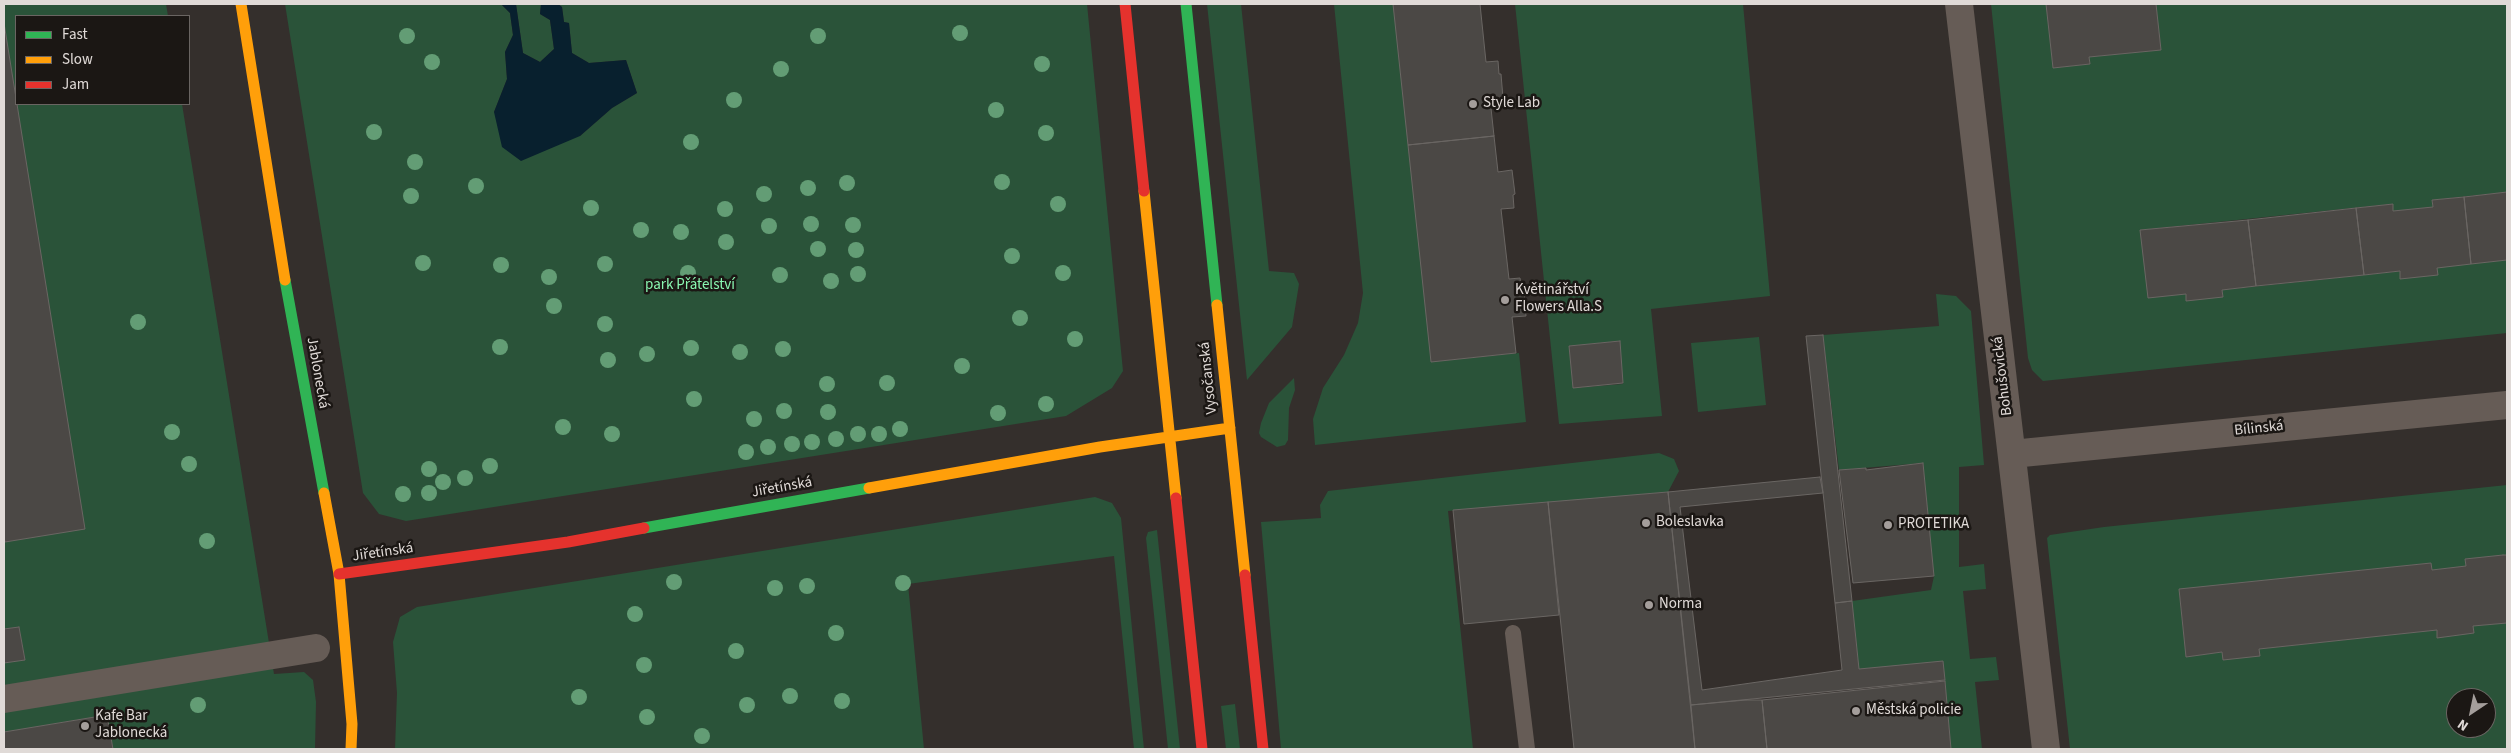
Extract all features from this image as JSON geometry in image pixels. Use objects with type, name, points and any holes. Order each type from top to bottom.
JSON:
[{"type":"street","name":"Jablonecká","points":[[241,4],[279,248],[339,574],[352,724],[351,749]]},
{"type":"street","points":[[1125,4],[1202,749]]},
{"type":"street","name":"Vysočanská","points":[[1186,4],[1263,749]]},
{"type":"street","name":"Bohušovická","points":[[1959,4],[2046,749]]},
{"type":"street","name":"Bílinská","points":[[2012,454],[2507,405]]},
{"type":"street","name":"Jiřetínská","points":[[339,574],[568,542],[1100,447],[1230,428]]},
{"type":"street","points":[[4,699],[316,648]]},
{"type":"lane","points":[[1514,633],[1527,749]]},
{"type":"green space","points":[[4,4],[166,4],[168,15],[15,15],[15,94],[4,23]]},
{"type":"green space","name":"park Přátelství","points":[[285,4],[501,4],[510,13],[513,35],[505,52],[507,79],[494,112],[580,136],[612,108],[637,93],[626,60],[589,63],[572,53],[569,23],[564,22],[562,7],[558,4],[1087,4],[1123,371],[1112,388],[1066,416],[406,521],[379,514],[363,493]]},
{"type":"green space","points":[[516,4],[541,4],[540,14],[550,20],[554,49],[540,62],[523,53]]},
{"type":"green space","points":[[1207,4],[1241,4],[1269,271],[1294,273],[1299,284],[1292,327],[1247,380]]},
{"type":"green space","points":[[1334,4],[1402,4],[1440,361],[1519,353],[1526,422],[1315,445],[1313,419],[1323,388],[1344,355],[1358,323],[1363,293]]},
{"type":"green space","points":[[1515,4],[1743,4],[1770,296],[1651,309],[1662,416],[1559,424]],"holes":[[[1619,341],[1623,384],[1573,388],[1569,346]]]},
{"type":"green space","points":[[1991,4],[2046,4],[2053,68],[2090,64],[2089,57],[2161,50],[2156,4],[2507,4],[2507,192],[2432,200],[2433,207],[2393,211],[2392,204],[2140,230],[2186,294],[2223,297],[2222,290],[2507,260],[2507,333],[2043,381],[2032,370],[2028,358]]},
{"type":"green space","points":[[17,105],[182,105],[274,674],[304,672],[313,680],[316,702],[315,749],[113,749],[107,715],[4,732],[4,663],[25,659],[19,627],[4,629],[4,537],[5,542],[42,535]]},
{"type":"green space","points":[[1936,294],[1956,296],[1971,311],[1984,465],[1959,467],[1959,567],[1984,564],[1986,589],[1963,591],[1970,659],[1996,657],[1999,680],[1975,682],[1982,749],[1951,749],[1943,662],[1859,669],[1852,601],[1931,590],[1934,576],[1923,463],[1839,470],[1823,335],[1939,326]]},
{"type":"green space","points":[[1759,337],[1766,405],[1698,412],[1691,343]]},
{"type":"green space","points":[[1294,378],[1295,390],[1289,408],[1288,440],[1285,445],[1277,447],[1261,437],[1259,433],[1261,423],[1269,403]]},
{"type":"green space","points":[[1659,453],[1674,459],[1679,471],[1668,492],[1448,511],[1473,749],[1281,749],[1261,522],[1321,518],[1320,505],[1328,491]]},
{"type":"green space","points":[[2507,485],[2507,555],[2466,559],[2466,566],[2432,570],[2430,563],[2179,590],[2186,657],[2222,652],[2223,660],[2259,649],[2437,630],[2437,637],[2473,633],[2473,626],[2507,623],[2507,749],[2070,749],[2047,538],[2050,535],[2104,527]]},
{"type":"green space","points":[[1095,497],[1112,503],[1121,518],[1144,749],[1134,749],[1114,556],[908,584],[924,749],[395,749],[397,693],[393,642],[400,617],[417,607]]},
{"type":"green space","points":[[1157,530],[1180,749],[1168,749],[1146,538],[1148,532]]},
{"type":"green space","points":[[1235,704],[1240,749],[1226,749],[1221,706]]},
{"type":"water","points":[[501,4],[516,4],[523,53],[540,62],[554,49],[550,20],[540,14],[541,4],[558,4],[562,7],[564,22],[569,23],[572,53],[589,63],[626,60],[637,93],[612,108],[580,136],[521,161],[502,147],[494,112],[507,79],[505,52],[513,35],[510,13]]},
{"type":"building","points":[[1393,4],[1480,4],[1486,62],[1498,61],[1499,74],[1501,74],[1503,98],[1490,99],[1494,136],[1408,145]]},
{"type":"building","points":[[2046,4],[2156,4],[2161,50],[2089,57],[2090,64],[2053,68]]},
{"type":"building","points":[[4,23],[15,92],[15,105],[17,105],[85,529],[5,542]]},
{"type":"building","points":[[1494,136],[1498,172],[1512,170],[1515,194],[1513,195],[1514,208],[1501,209],[1509,279],[1520,278],[1522,291],[1524,291],[1526,316],[1512,317],[1516,353],[1431,362],[1408,145]]},
{"type":"building","points":[[2507,192],[2507,260],[2471,264],[2464,197]]},
{"type":"building","points":[[2464,197],[2471,264],[2437,268],[2438,275],[2400,279],[2400,271],[2364,275],[2356,208],[2393,204],[2393,211],[2433,207],[2432,200]]},
{"type":"building","points":[[2356,208],[2364,275],[2256,286],[2248,220]]},
{"type":"building","points":[[2248,220],[2256,286],[2222,290],[2223,297],[2186,301],[2186,294],[2148,298],[2140,230]]},
{"type":"building","points":[[1823,335],[1852,601],[1835,603],[1806,336]]},
{"type":"building","points":[[1620,341],[1623,383],[1573,388],[1569,346]]},
{"type":"building","name":"PROTETIKA","points":[[1923,463],[1934,576],[1853,583],[1839,470],[1866,468],[1866,470]]},
{"type":"building","points":[[1820,477],[1823,493],[1680,507],[1702,690],[1842,670],[1835,603],[1852,601],[1859,669],[1943,661],[1945,680],[1691,705],[1668,492]]},
{"type":"building","points":[[1668,492],[1695,749],[1574,749],[1548,502]]},
{"type":"building","points":[[1548,502],[1559,615],[1464,624],[1453,510]]},
{"type":"building","points":[[2507,555],[2507,623],[2473,626],[2474,633],[2437,638],[2437,630],[2259,649],[2260,656],[2223,660],[2222,652],[2186,657],[2179,589],[2431,563],[2432,570],[2466,566],[2465,559]]},
{"type":"building","points":[[19,627],[25,660],[4,663],[4,629]]},
{"type":"building","name":"Městská policie","points":[[1945,681],[1951,749],[1767,749],[1762,700]]},
{"type":"building","points":[[1762,700],[1767,749],[1695,749],[1691,705]]},
{"type":"building","points":[[107,715],[113,749],[4,749],[4,732]]},
{"type":"traffic: fast","points":[[1186,4],[1217,305]]},
{"type":"traffic: fast","points":[[285,280],[324,493]]},
{"type":"traffic: fast","points":[[644,528],[869,488]]},
{"type":"traffic: slow","points":[[241,4],[285,280]]},
{"type":"traffic: slow","points":[[1144,191],[1176,498]]},
{"type":"traffic: slow","points":[[1217,305],[1245,575]]},
{"type":"traffic: slow","points":[[869,488],[1100,447],[1230,428]]},
{"type":"traffic: slow","points":[[324,493],[339,574],[352,724],[351,749]]},
{"type":"traffic: jam","points":[[1125,4],[1144,191]]},
{"type":"traffic: jam","points":[[1176,498],[1202,749]]},
{"type":"traffic: jam","points":[[339,574],[568,542],[644,528]]},
{"type":"traffic: jam","points":[[1245,575],[1263,749]]},
{"type":"place","name":"Style Lab","points":[[1473,104]]},
{"type":"place","name":"Květinářství Flowers Alla.S","points":[[1505,300]]},
{"type":"place","name":"Boleslavka","points":[[1646,523]]},
{"type":"place","name":"PROTETIKA","points":[[1888,525]]},
{"type":"place","name":"Norma","points":[[1649,605]]},
{"type":"place","name":"Městská policie","points":[[1856,711]]},
{"type":"place","name":"Kafe Bar Jablonecká","points":[[85,726]]}]
